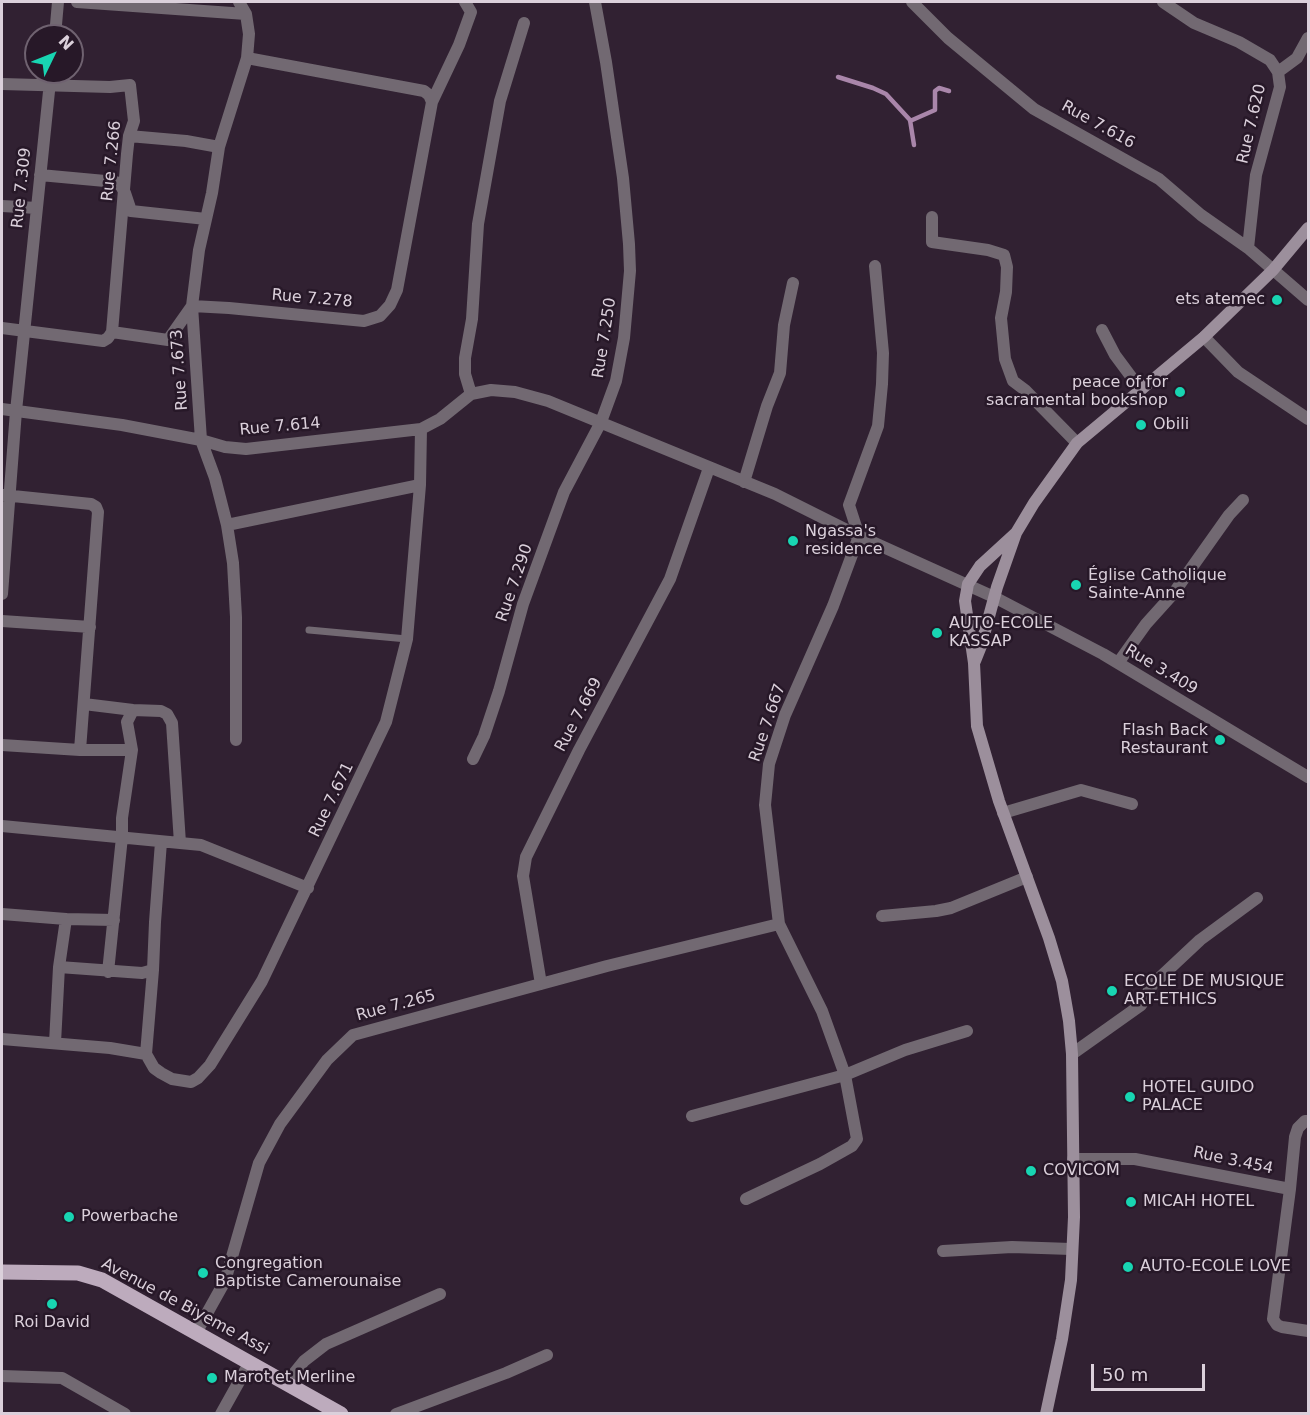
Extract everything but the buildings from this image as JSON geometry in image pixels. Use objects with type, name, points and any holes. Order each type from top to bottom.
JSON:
[{"type":"main road","points":[[974,663],[1016,533],[1034,503],[1077,443],[1204,337],[1273,270],[1308,228]]},
{"type":"main road","points":[[1016,533],[980,566],[968,584],[965,601],[974,663],[978,726],[990,774],[1062,981],[1069,1021],[1072,1054],[1074,1217],[1069,1292],[1060,1349],[1046,1413]]},
{"type":"main road","name":"Avenue de Biyeme Assi","points":[[2,1272],[78,1273],[102,1280],[341,1413]]},
{"type":"street","points":[[56,24],[58,2]]},
{"type":"street","points":[[77,2],[144,4],[246,14]]},
{"type":"street","name":"Rue 7.673","points":[[236,740],[236,617],[233,563],[227,525],[215,478],[201,440],[192,306],[199,250],[219,147],[248,58],[249,34],[246,14],[239,2]]},
{"type":"street","name":"Rue 7.278","points":[[192,306],[364,321],[380,316],[390,305],[397,290],[432,102],[459,45],[471,12],[465,2]]},
{"type":"street","name":"Rue 7.250","points":[[595,2],[623,178],[630,271],[624,338],[616,381],[601,422]]},
{"type":"street","name":"Rue 7.616","points":[[912,2],[948,38],[1034,109],[1159,179],[1202,215],[1248,248],[1308,300]]},
{"type":"street","name":"Rue 7.620","points":[[1163,2],[1194,23],[1239,42],[1270,60],[1278,72],[1280,87],[1256,176],[1248,248]]},
{"type":"street","points":[[471,394],[465,374],[465,358],[472,319],[478,224],[500,101],[524,23]]},
{"type":"street","points":[[1278,72],[1297,58],[1308,38]]},
{"type":"street","points":[[248,58],[424,91],[432,102]]},
{"type":"street","name":"Rue 7.266","points":[[2,84],[110,87],[130,85],[134,121],[129,136],[112,333]]},
{"type":"street","name":"Rue 7.309","points":[[2,594],[5,495],[50,85]]},
{"type":"street","points":[[129,136],[186,141],[219,147]]},
{"type":"street","points":[[40,175],[116,182],[125,193],[131,211],[206,219]]},
{"type":"street","points":[[2,207],[37,208]]},
{"type":"street","points":[[932,218],[932,242],[988,250],[1004,255],[1007,267],[1006,292],[1001,318],[1005,359],[1013,381],[1025,390],[1077,443]]},
{"type":"street","points":[[859,536],[849,505],[878,426],[882,384],[883,352],[875,266]]},
{"type":"street","points":[[744,482],[767,406],[780,374],[784,326],[793,283]]},
{"type":"street","points":[[2,328],[103,341],[112,333],[168,339],[192,306]]},
{"type":"street","points":[[1102,330],[1115,355],[1141,390]]},
{"type":"street","points":[[1204,337],[1238,372],[1308,419]]},
{"type":"street","points":[[422,429],[440,419],[471,394],[491,390],[515,392],[548,401],[775,494],[859,536],[968,584]]},
{"type":"street","name":"Rue 7.614","points":[[2,410],[122,425],[201,440],[225,447],[246,449],[422,429]]},
{"type":"street","name":"Rue 7.290","points":[[473,759],[484,736],[523,604],[564,492],[601,422]]},
{"type":"street","name":"Rue 7.671","points":[[146,1054],[154,1068],[172,1078],[191,1082],[198,1078],[219,1052],[262,981],[386,723],[407,639],[420,485],[422,429]]},
{"type":"street","name":"Rue 7.669","points":[[541,984],[523,876],[526,857],[579,750],[670,579],[709,468]]},
{"type":"street","points":[[227,525],[420,485]]},
{"type":"street","points":[[5,495],[91,504],[98,512],[80,750]]},
{"type":"street","points":[[1118,663],[1146,624],[1173,594],[1229,515],[1243,500]]},
{"type":"street","name":"Rue 7.667","points":[[746,1199],[820,1164],[856,1142],[844,1075],[822,1011],[779,924],[765,805],[769,764],[784,715],[833,606],[859,536]]},
{"type":"street","name":"Rue 3.409","points":[[968,584],[1118,663],[1308,777]]},
{"type":"street","points":[[2,621],[90,627]]},
{"type":"street","points":[[84,704],[161,711],[167,714],[171,723],[180,843]]},
{"type":"street","points":[[108,972],[122,818],[132,750],[128,722],[133,710]]},
{"type":"street","points":[[2,745],[80,750],[132,750]]},
{"type":"street","points":[[1003,813],[1081,790],[1132,804]]},
{"type":"street","points":[[2,826],[201,845],[308,888]]},
{"type":"street","points":[[2,1039],[146,1054],[161,842]]},
{"type":"street","points":[[882,916],[951,908],[1027,877]]},
{"type":"street","points":[[1072,1054],[1141,1005],[1152,985],[1200,940],[1257,898]]},
{"type":"street","points":[[2,914],[114,920]]},
{"type":"street","points":[[55,1043],[59,967],[66,919]]},
{"type":"street","name":"Rue 7.265","points":[[196,1333],[225,1281],[259,1163],[280,1124],[339,1046],[353,1035],[607,966],[779,924]]},
{"type":"street","points":[[59,967],[142,974],[153,970]]},
{"type":"street","points":[[692,1116],[844,1075],[905,1050],[967,1031]]},
{"type":"street","points":[[1290,1189],[1295,1137],[1298,1128],[1308,1121]]},
{"type":"street","name":"Rue 3.454","points":[[1073,1159],[1135,1159],[1290,1189],[1273,1319],[1282,1327],[1308,1331]]},
{"type":"street","points":[[943,1251],[1012,1247],[1071,1249]]},
{"type":"street","points":[[287,1382],[304,1360],[326,1344],[440,1294]]},
{"type":"street","points":[[396,1413],[506,1373],[547,1355]]},
{"type":"street","points":[[221,1413],[250,1362]]},
{"type":"street","points":[[2,1376],[62,1378],[125,1413]]},
{"type":"lane","points":[[309,630],[407,639]]},
{"type":"waterway","points":[[838,77],[886,94],[910,120],[914,145]]},
{"type":"waterway","points":[[910,121],[935,110],[935,91],[939,88],[949,91]]},
{"type":"place","name":"ets atemec","points":[[1277,300]]},
{"type":"place","name":"peace of for sacramental bookshop","points":[[1180,392]]},
{"type":"place","name":"Obili","points":[[1141,425]]},
{"type":"place","name":"Ngassa's residence","points":[[793,541]]},
{"type":"place","name":"Église Catholique Sainte-Anne","points":[[1076,585]]},
{"type":"place","name":"AUTO-ECOLE KASSAP","points":[[937,633]]},
{"type":"place","name":"Flash Back Restaurant","points":[[1220,740]]},
{"type":"place","name":"ECOLE DE MUSIQUE ART-ETHICS","points":[[1112,991]]},
{"type":"place","name":"HOTEL GUIDO PALACE","points":[[1130,1097]]},
{"type":"place","name":"COVICOM","points":[[1031,1171]]},
{"type":"place","name":"MICAH HOTEL","points":[[1131,1202]]},
{"type":"place","name":"Powerbache","points":[[69,1217]]},
{"type":"place","name":"AUTO-ECOLE LOVE","points":[[1128,1267]]},
{"type":"place","name":"Congregation Baptiste Camerounaise","points":[[203,1273]]},
{"type":"place","name":"Roi David","points":[[52,1304]]},
{"type":"place","name":"Marot et Merline","points":[[212,1378]]}]
